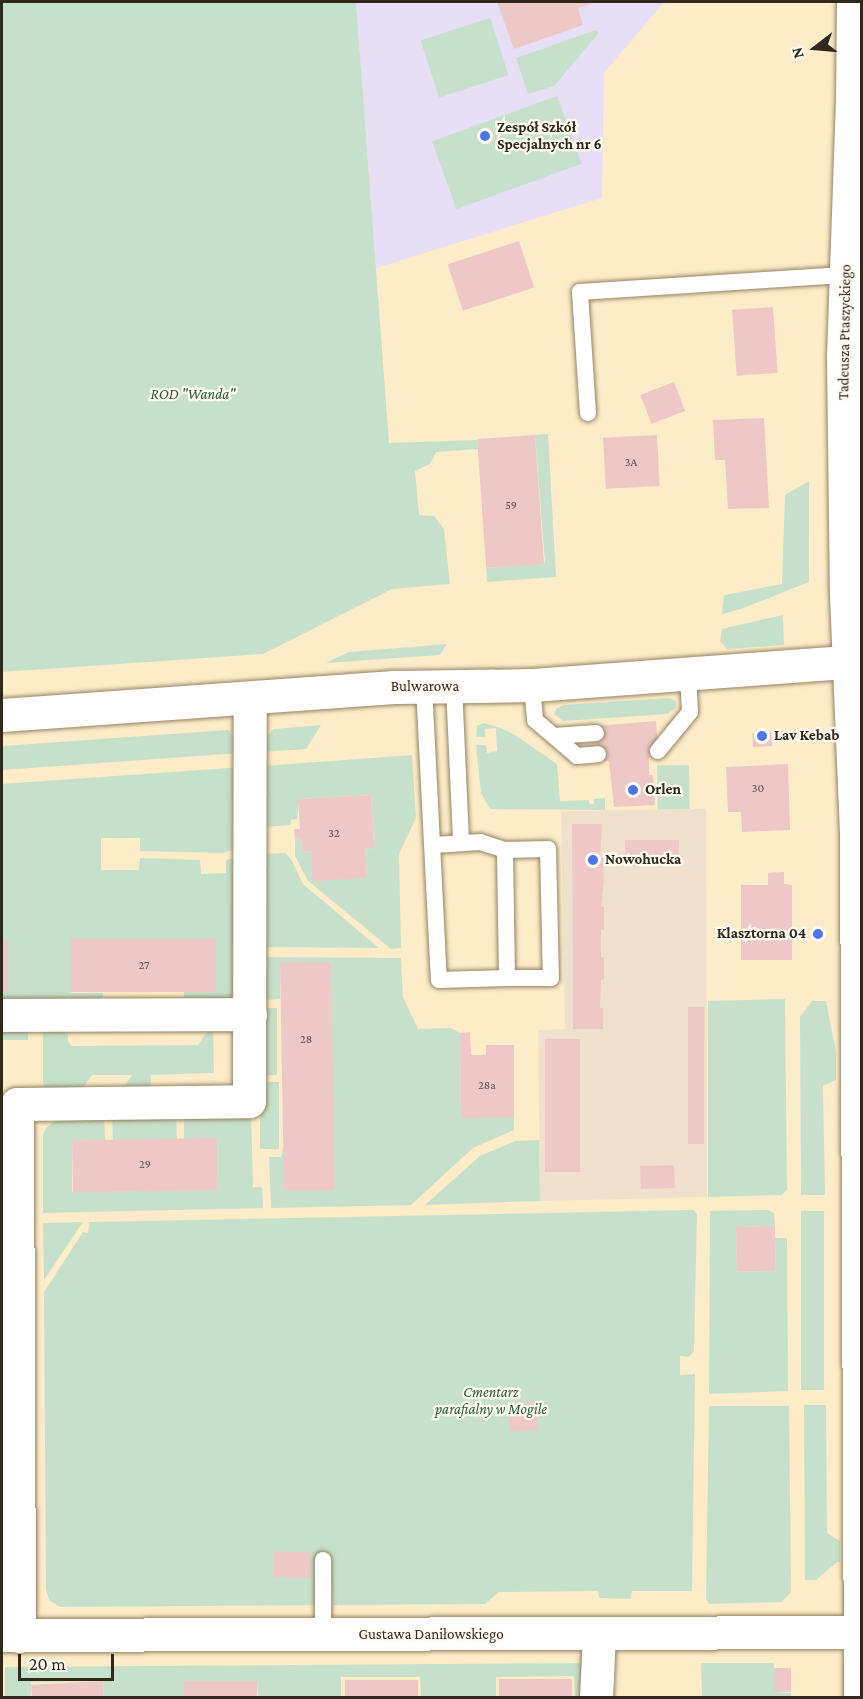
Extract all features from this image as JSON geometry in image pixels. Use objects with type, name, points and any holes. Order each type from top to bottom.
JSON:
[{"type":"street","name":"Tadeusza Ptaszyckiego","points":[[853,2],[843,356],[855,662],[860,1698]]},
{"type":"street","name":"Bulwarowa","points":[[2,715],[439,686],[532,685],[855,662]]},
{"type":"street","points":[[10,1635],[10,1411],[16,1104],[249,1101],[250,698]]},
{"type":"street","points":[[2,1015],[250,1014]]},
{"type":"street","name":"Gustawa Daniłowskiego","points":[[10,1635],[599,1635],[861,1632]]},
{"type":"street","points":[[596,1698],[599,1635]]},
{"type":"lane","points":[[588,413],[580,292],[846,275]]},
{"type":"lane","points":[[658,751],[690,712],[688,674]]},
{"type":"lane","points":[[532,685],[535,720],[577,756],[598,754]]},
{"type":"lane","points":[[439,686],[461,843]]},
{"type":"lane","points":[[434,845],[481,842],[505,850],[548,849],[551,978],[439,980],[434,845],[439,686]]},
{"type":"lane","points":[[657,730],[676,729]]},
{"type":"lane","points":[[554,736],[596,733]]},
{"type":"lane","points":[[505,850],[507,978]]},
{"type":"lane","points":[[323,1560],[323,1635]]},
{"type":"shaded area","name":"Zespół Szkół Specjalnych nr 6","points":[[356,2],[664,2],[604,73],[602,198],[376,268]]},
{"type":"shaded area","points":[[706,809],[707,1197],[540,1201],[538,1030],[565,1029],[561,811]]},
{"type":"green space","name":"ROD \"Wanda\"","points":[[2,2],[356,2],[389,443],[477,440],[478,449],[436,452],[430,464],[415,471],[419,515],[434,516],[444,529],[450,584],[392,589],[263,654],[2,672]]},
{"type":"green space","points":[[490,18],[509,75],[439,98],[421,41]]},
{"type":"green space","points":[[596,30],[599,33],[554,86],[528,94],[516,58]]},
{"type":"green space","points":[[557,96],[582,164],[457,209],[432,141]]},
{"type":"green space","points":[[548,434],[556,577],[487,582],[486,568],[545,563],[535,435]]},
{"type":"green space","points":[[809,481],[809,582],[741,609],[722,614],[724,595],[782,584],[785,495]]},
{"type":"green space","points":[[783,615],[784,645],[727,649],[720,641],[722,629]]},
{"type":"green space","points":[[447,644],[440,655],[326,663],[349,652]]},
{"type":"green space","points":[[670,698],[676,701],[676,708],[667,714],[563,721],[554,714],[556,709],[563,705]]},
{"type":"green space","points":[[484,723],[515,735],[557,764],[560,801],[589,800],[590,804],[594,804],[594,799],[605,798],[605,810],[490,809],[481,793],[476,745],[486,745],[487,753],[497,751],[496,728],[485,729],[485,737],[476,737],[477,726]]},
{"type":"green space","points":[[321,725],[306,749],[263,752],[264,740],[274,729]]},
{"type":"green space","points":[[228,730],[237,739],[239,753],[2,770],[2,746]]},
{"type":"green space","points":[[412,755],[416,818],[399,854],[401,948],[391,949],[308,881],[295,856],[295,839],[301,838],[302,852],[311,851],[313,881],[367,877],[365,849],[374,848],[371,795],[299,799],[297,819],[291,820],[290,825],[264,827],[264,766]]},
{"type":"green space","points":[[689,765],[690,809],[658,810],[657,766]]},
{"type":"green space","points":[[243,767],[243,847],[223,853],[140,851],[140,838],[101,838],[101,870],[139,870],[140,858],[200,860],[201,874],[226,873],[226,860],[244,856],[233,1004],[184,1007],[184,992],[216,991],[216,939],[71,941],[71,993],[103,993],[103,1007],[2,1008],[2,992],[8,992],[8,941],[2,941],[2,784]]},
{"type":"green space","points":[[285,853],[291,859],[303,884],[379,948],[266,947],[265,854]]},
{"type":"green space","points":[[263,957],[401,958],[403,997],[418,1029],[451,1028],[460,1033],[461,1117],[514,1117],[514,1130],[473,1148],[411,1205],[271,1208],[269,1157],[281,1157],[331,963],[280,963],[280,999],[263,1000]]},
{"type":"green space","points":[[785,999],[787,1190],[782,1195],[708,1197],[708,1001]]},
{"type":"green space","points":[[812,1001],[826,1001],[836,1052],[836,1080],[823,1086],[825,1195],[801,1195],[800,1017]]},
{"type":"green space","points":[[262,1008],[277,1008],[277,1075],[262,1075]]},
{"type":"green space","points":[[2,1023],[28,1023],[28,1040],[2,1040]]},
{"type":"green space","points":[[43,1023],[67,1024],[68,1041],[71,1046],[198,1045],[213,1023],[214,1073],[151,1075],[150,1097],[116,1098],[132,1075],[92,1075],[76,1098],[48,1098],[43,1082]]},
{"type":"green space","points":[[260,1082],[279,1082],[279,1149],[260,1149]]},
{"type":"green space","points":[[104,1112],[105,1140],[72,1141],[72,1192],[218,1190],[217,1138],[184,1139],[184,1113],[251,1112],[253,1187],[262,1187],[263,1208],[43,1213],[43,1134],[47,1127],[67,1113]]},
{"type":"green space","points":[[176,1112],[177,1139],[113,1141],[112,1114]]},
{"type":"green space","points":[[539,1140],[540,1201],[425,1205],[480,1156],[515,1141]]},
{"type":"green space","name":"Cmentarz parafialny w Mogile","points":[[693,1210],[697,1214],[694,1351],[689,1357],[680,1356],[680,1375],[695,1374],[692,1591],[632,1591],[631,1599],[599,1598],[598,1591],[499,1592],[485,1604],[333,1605],[332,1582],[323,1582],[315,1605],[60,1607],[49,1600],[46,1589],[44,1292],[83,1232],[88,1233],[89,1222]]},
{"type":"green space","points":[[768,1210],[774,1213],[775,1226],[736,1227],[737,1272],[776,1271],[775,1238],[787,1238],[788,1391],[709,1394],[710,1211]]},
{"type":"green space","points":[[801,1211],[824,1211],[824,1390],[801,1390]]},
{"type":"green space","points":[[83,1222],[44,1280],[43,1223]]},
{"type":"green space","points":[[804,1405],[826,1405],[827,1533],[840,1541],[840,1562],[816,1580],[805,1580]]},
{"type":"green space","points":[[709,1406],[789,1406],[791,1592],[781,1602],[709,1604],[706,1599]]},
{"type":"green space","points":[[584,1663],[586,1697],[575,1697],[574,1676],[496,1677],[496,1698],[421,1697],[420,1677],[341,1677],[341,1697],[258,1697],[257,1681],[184,1681],[184,1698],[104,1697],[103,1681],[31,1682],[31,1697],[5,1697],[5,1667]]},
{"type":"green space","points":[[701,1663],[774,1663],[774,1692],[791,1693],[791,1697],[702,1697]]},
{"type":"building","points":[[497,2],[596,2],[578,8],[583,25],[514,49]]},
{"type":"building","points":[[519,241],[534,288],[463,311],[448,264]]},
{"type":"building","points":[[773,307],[778,373],[737,376],[732,310]]},
{"type":"building","points":[[674,382],[685,411],[652,424],[640,395]]},
{"type":"building","points":[[764,418],[769,508],[728,509],[725,460],[715,460],[713,420]]},
{"type":"building","points":[[535,435],[544,564],[486,568],[477,439]]},
{"type":"building","points":[[657,435],[660,486],[606,489],[603,438]]},
{"type":"building","points":[[656,721],[659,757],[649,758],[649,775],[653,775],[655,805],[614,807],[609,761],[598,761],[596,726]]},
{"type":"building","name":"Lav Kebab","points":[[771,732],[772,746],[753,747],[752,733]]},
{"type":"building","points":[[788,764],[790,830],[742,832],[741,812],[728,812],[726,767]]},
{"type":"building","points":[[371,795],[374,848],[365,849],[367,878],[312,881],[311,851],[302,852],[301,838],[295,839],[294,829],[300,829],[298,799]]},
{"type":"building","points":[[572,824],[602,824],[600,858],[603,858],[604,881],[601,907],[604,907],[604,930],[601,930],[601,957],[604,957],[604,979],[601,980],[600,1008],[603,1008],[603,1029],[573,1029]]},
{"type":"building","points":[[625,840],[679,840],[679,866],[625,866]]},
{"type":"building","points":[[784,872],[784,884],[792,885],[792,960],[741,960],[741,885],[768,885],[768,873]]},
{"type":"building","points":[[71,939],[216,939],[216,992],[71,992]]},
{"type":"building","points":[[2,941],[8,941],[8,992],[2,992]]},
{"type":"building","points":[[331,962],[335,1190],[284,1191],[280,963]]},
{"type":"building","points":[[688,1007],[704,1007],[704,1144],[688,1144]]},
{"type":"building","points":[[470,1032],[471,1055],[486,1055],[486,1045],[514,1045],[514,1117],[461,1118],[460,1033]]},
{"type":"building","points":[[545,1039],[580,1039],[580,1172],[545,1172]]},
{"type":"building","points":[[217,1138],[218,1190],[73,1193],[72,1141]]},
{"type":"building","points":[[674,1165],[675,1188],[641,1189],[640,1166]]},
{"type":"building","points":[[775,1226],[776,1271],[737,1272],[736,1227]]},
{"type":"building","points":[[537,1402],[538,1430],[510,1431],[509,1403]]},
{"type":"building","points":[[274,1551],[311,1552],[310,1578],[273,1577]]},
{"type":"building","points":[[774,1668],[791,1668],[791,1692],[774,1692]]},
{"type":"building","points":[[499,1679],[572,1679],[572,1698],[499,1698]]},
{"type":"building","points":[[345,1680],[418,1680],[418,1698],[345,1698]]},
{"type":"building","points":[[103,1681],[104,1698],[32,1698],[31,1685]]},
{"type":"building","points":[[184,1681],[257,1681],[257,1698],[184,1698]]},
{"type":"place","name":"Zespół Szkół Specjalnych nr 6","points":[[485,136]]},
{"type":"place","name":"Lav Kebab","points":[[762,736]]},
{"type":"place","name":"Orlen","points":[[633,790]]},
{"type":"place","name":"Nowohucka","points":[[593,860]]},
{"type":"place","name":"Klasztorna 04","points":[[818,934]]}]
